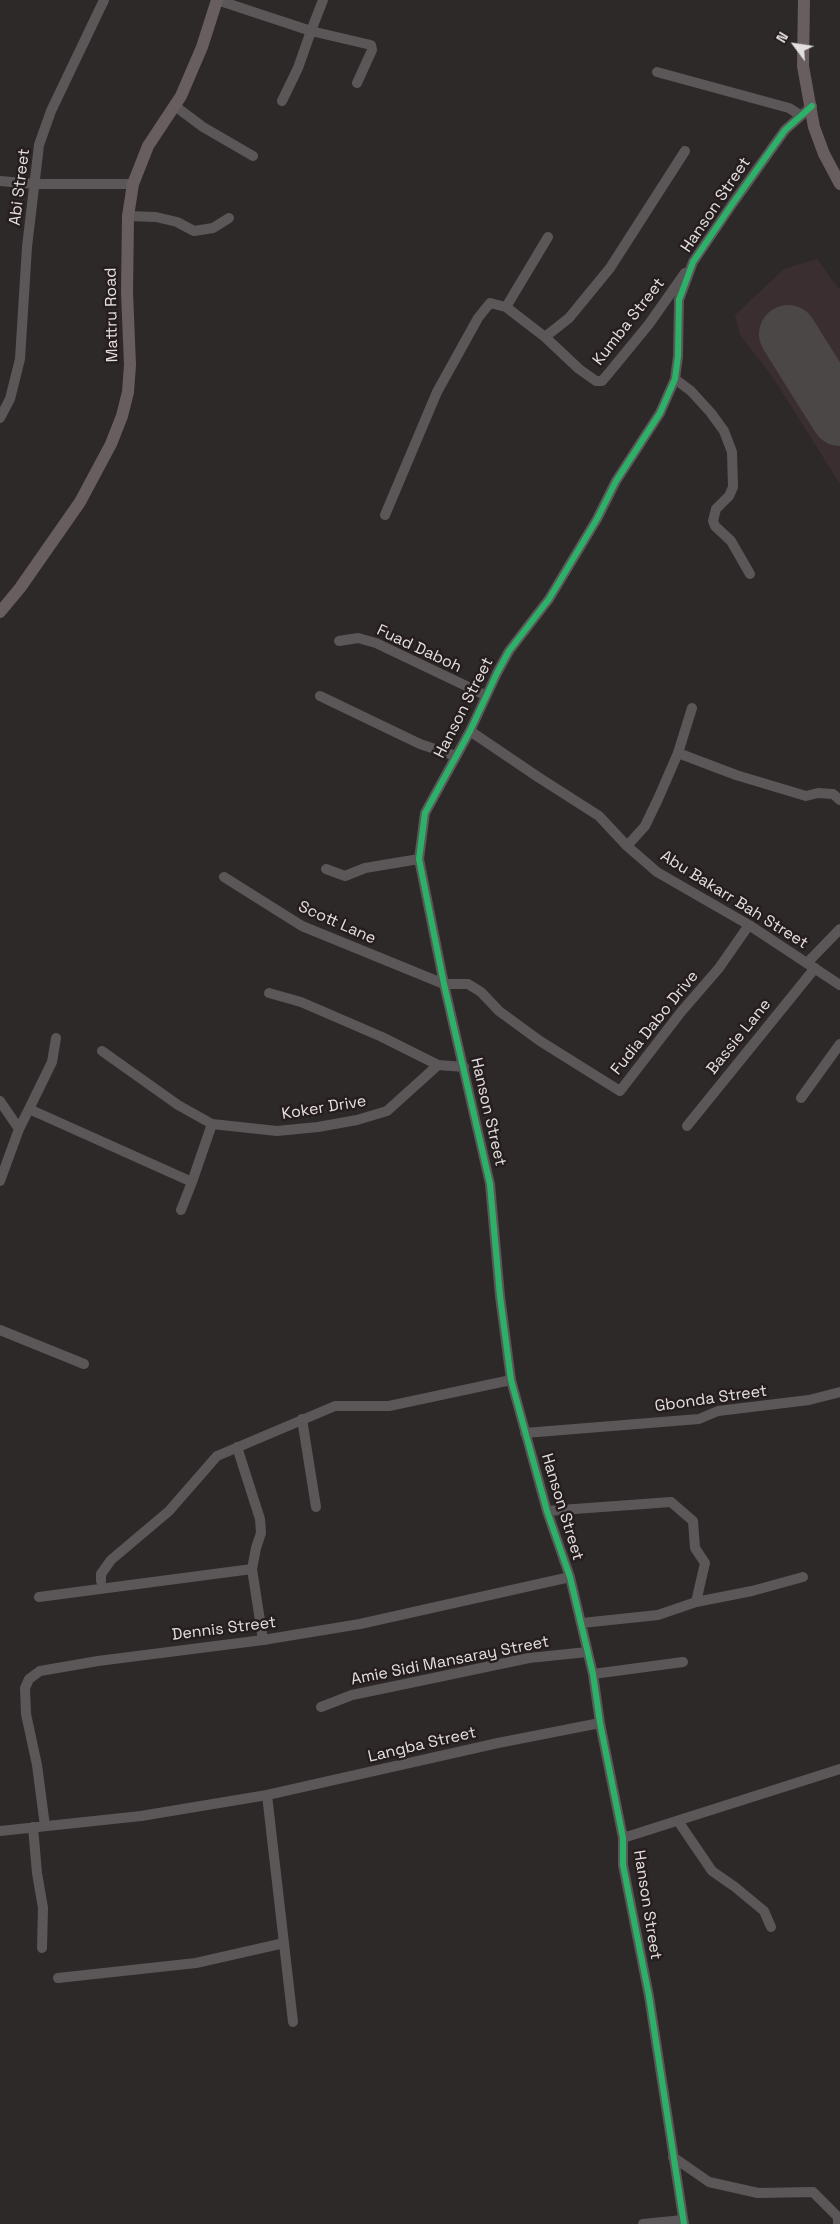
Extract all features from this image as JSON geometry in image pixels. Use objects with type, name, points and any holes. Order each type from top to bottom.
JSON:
[{"type":"main road","name":"Mattru Road","points":[[0,612],[20,588],[80,502],[111,444],[122,416],[128,392],[130,365],[128,216],[133,184],[148,146],[174,106],[195,64],[217,0]]},
{"type":"main road","points":[[804,0],[803,66],[812,106],[814,127],[824,154],[840,184]]},
{"type":"street","name":"Abi Street","points":[[0,418],[10,399],[20,359],[27,247],[39,145],[51,110],[104,0]]},
{"type":"street","points":[[217,0],[311,31],[371,45],[372,50],[357,83]]},
{"type":"street","points":[[282,101],[298,68],[323,0]]},
{"type":"street","points":[[657,72],[789,108],[800,115]]},
{"type":"street","points":[[174,106],[203,127],[253,156]]},
{"type":"street","name":"Hanson Street","points":[[643,2224],[683,2222],[648,1996],[623,1865],[623,1838],[582,1623],[570,1577],[547,1511],[511,1380],[500,1296],[490,1184],[444,984],[419,859],[425,813],[470,730],[485,695],[509,650],[549,599],[598,519],[616,482],[660,413],[675,379],[678,356],[679,300],[693,262],[785,130],[812,106]]},
{"type":"street","points":[[545,337],[569,318],[610,268],[685,150]]},
{"type":"street","points":[[0,181],[34,184],[133,184]]},
{"type":"street","points":[[128,216],[156,217],[170,220],[194,231],[213,228],[230,218]]},
{"type":"street","points":[[385,515],[437,392],[478,318],[490,303],[506,308],[548,237]]},
{"type":"street","name":"Kumba Street","points":[[506,308],[545,337],[579,369],[596,381],[602,381],[649,324],[693,262]]},
{"type":"street","points":[[675,379],[712,413],[724,431],[732,452],[733,488],[729,496],[716,510],[712,520],[715,526],[731,541],[750,574]]},
{"type":"street","name":"Fuad Daboh","points":[[339,641],[358,638],[376,643],[485,695]]},
{"type":"street","points":[[320,696],[420,744],[456,756]]},
{"type":"street","points":[[627,846],[645,826],[678,753],[692,708]]},
{"type":"street","name":"Abu Bakarr Bah Street","points":[[470,730],[538,778],[600,816],[627,846],[657,872],[680,887],[749,925],[840,985]]},
{"type":"street","points":[[678,753],[736,775],[806,796],[818,793],[833,794],[840,800]]},
{"type":"street","points":[[326,869],[344,876],[365,868],[419,859]]},
{"type":"street","name":"Scott Lane","points":[[224,877],[302,926],[444,984]]},
{"type":"street","name":"Fudia Dabo Drive","points":[[444,984],[468,984],[481,992],[499,1011],[540,1041],[620,1091],[681,1012],[719,968],[749,925]]},
{"type":"street","name":"Bassie Lane","points":[[687,1126],[840,928]]},
{"type":"street","points":[[269,993],[302,1002],[382,1037],[438,1065],[464,1067]]},
{"type":"street","points":[[0,1180],[19,1130],[52,1062],[56,1038]]},
{"type":"street","points":[[801,1098],[840,1044]]},
{"type":"street","name":"Koker Drive","points":[[102,1051],[178,1106],[212,1124],[277,1131],[318,1127],[358,1120],[388,1111],[438,1065]]},
{"type":"street","points":[[0,1101],[19,1130]]},
{"type":"street","points":[[29,1109],[192,1182]]},
{"type":"street","points":[[181,1210],[212,1124]]},
{"type":"street","points":[[0,1330],[84,1364]]},
{"type":"street","points":[[101,1581],[101,1574],[110,1560],[169,1511],[217,1456],[335,1406],[389,1406],[511,1380]]},
{"type":"street","name":"Gbonda Street","points":[[525,1433],[699,1419],[718,1411],[809,1400],[840,1392]]},
{"type":"street","points":[[302,1419],[316,1507]]},
{"type":"street","points":[[237,1447],[260,1519],[261,1533],[252,1569],[262,1640]]},
{"type":"street","points":[[547,1511],[671,1502],[694,1521],[695,1548],[705,1563],[696,1602]]},
{"type":"street","points":[[40,1597],[252,1569]]},
{"type":"street","name":"Dennis Street","points":[[45,1826],[37,1765],[26,1714],[25,1688],[29,1679],[40,1672],[98,1661],[262,1640],[360,1624],[570,1577]]},
{"type":"street","points":[[582,1623],[658,1615],[696,1602],[752,1591],[803,1577]]},
{"type":"street","name":"Amie Sidi Mansaray Street","points":[[321,1707],[352,1696],[529,1658],[587,1652]]},
{"type":"street","points":[[593,1674],[683,1662]]},
{"type":"street","name":"Langba Street","points":[[0,1831],[141,1816],[267,1796],[498,1742],[600,1723]]},
{"type":"street","points":[[623,1838],[840,1769]]},
{"type":"street","points":[[267,1796],[293,2022]]},
{"type":"street","points":[[678,1821],[712,1871],[764,1911],[771,1927]]},
{"type":"street","points":[[33,1827],[37,1873],[43,1908],[42,1948]]},
{"type":"street","points":[[58,1978],[196,1963],[284,1943]]},
{"type":"street","points":[[673,2157],[709,2182],[758,2193],[814,2192],[838,2218],[838,2224]]},
{"type":"shaded area","points":[[817,259],[840,290],[840,484],[772,376],[740,335],[735,315],[784,269]]},
{"type":"runway","points":[[788,334],[840,417]]},
{"type":"cycle path","points":[[684,2224],[649,1996],[623,1865],[623,1838],[600,1723],[593,1674],[570,1577],[547,1511],[511,1380],[500,1296],[490,1184],[444,984],[419,859],[425,813],[470,731],[497,673],[509,651],[549,599],[597,519],[616,481],[660,413],[675,379],[678,356],[679,300],[693,262],[785,130],[812,106]]}]
